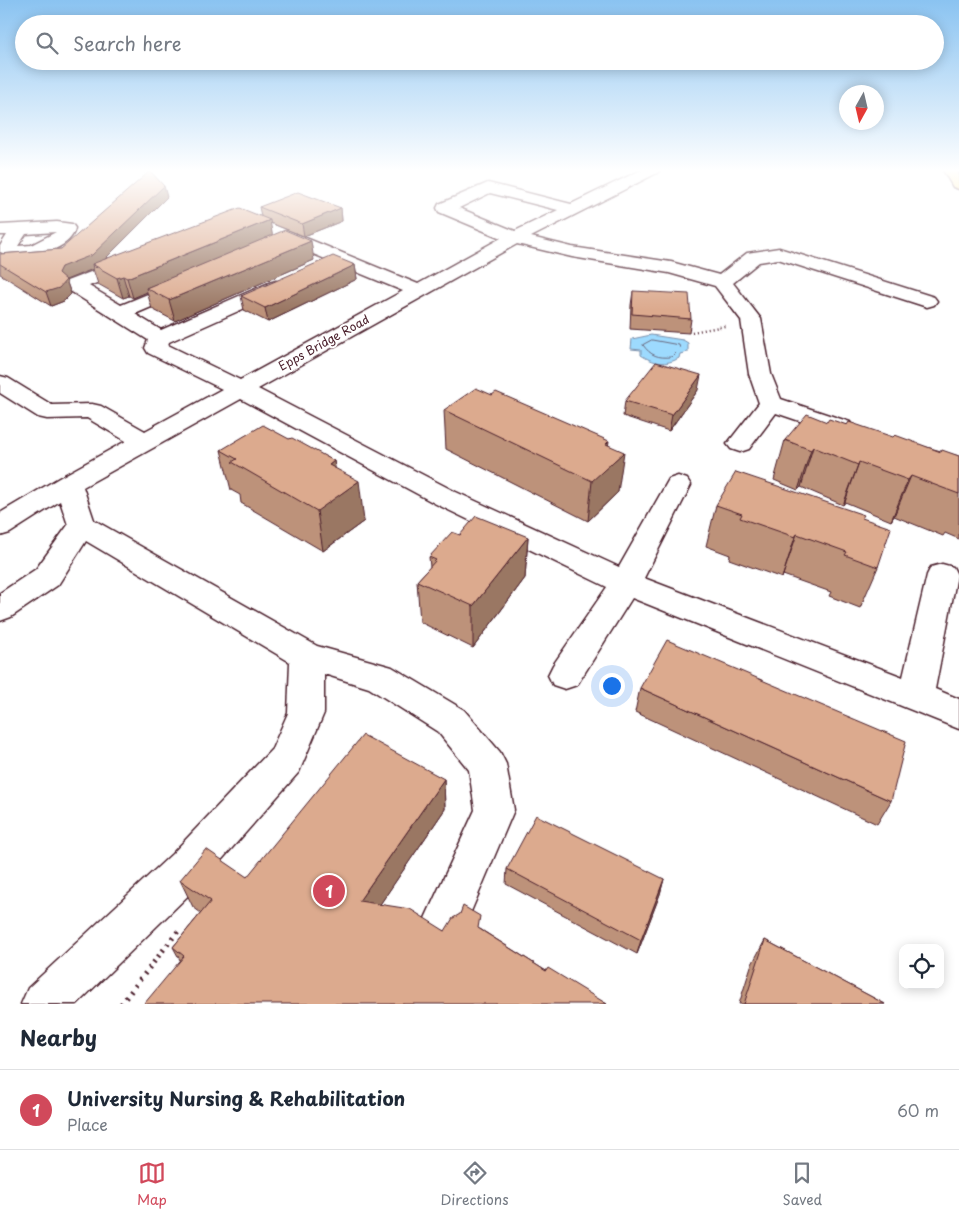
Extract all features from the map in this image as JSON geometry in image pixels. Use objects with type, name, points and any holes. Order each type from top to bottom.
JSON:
[{"type":"street","points":[[466,217],[515,238],[572,252],[671,268],[722,282],[751,320],[760,374],[771,403]]},
{"type":"street","name":"Epps Bridge Road","points":[[0,526],[68,484],[515,238],[557,217]]},
{"type":"street","points":[[217,229],[244,219],[419,291]]},
{"type":"street","points":[[0,230],[21,229]]},
{"type":"street","points":[[266,251],[293,239]]},
{"type":"street","points":[[722,282],[753,258],[779,254],[927,301]]},
{"type":"street","points":[[146,257],[74,285],[160,338]]},
{"type":"street","points":[[339,258],[160,338],[156,348],[240,389],[446,498],[626,583],[959,714]]},
{"type":"street","points":[[119,313],[202,278]]},
{"type":"street","points":[[0,383],[47,412],[92,411],[146,442]]},
{"type":"street","points":[[771,403],[861,434]]},
{"type":"street","points":[[740,444],[771,403]]},
{"type":"street","points":[[68,484],[82,526],[307,656],[380,677],[451,721],[488,764],[495,810],[444,925]]},
{"type":"street","points":[[565,675],[626,583],[678,485]]},
{"type":"street","points":[[0,609],[47,578],[82,526]]},
{"type":"street","points":[[916,697],[942,575]]},
{"type":"street","points":[[44,1004],[187,868],[286,760],[306,713],[307,656]]},
{"type":"path","points":[[692,332],[726,326]]},
{"type":"path","points":[[121,1004],[180,928]]},
{"type":"water","points":[[651,335],[683,340],[688,343],[688,352],[680,354],[679,358],[664,363],[650,360],[641,355],[641,350],[631,349],[632,339]]},
{"type":"building","points":[[98,217],[132,217],[92,255],[61,267],[58,273],[66,280],[59,288],[46,292],[0,264],[0,254],[61,249]]},
{"type":"building","points":[[217,217],[262,217],[270,220],[127,278],[123,276],[117,278],[92,264]]},
{"type":"building","points":[[284,217],[319,217],[302,224]]},
{"type":"building","points":[[285,230],[311,241],[169,300],[146,288]]},
{"type":"building","points":[[333,256],[355,265],[265,308],[241,296]]},
{"type":"building","points":[[633,291],[689,294],[691,319],[632,314]]},
{"type":"building","points":[[656,362],[701,375],[672,415],[625,401]]},
{"type":"building","points":[[476,388],[492,395],[496,392],[609,441],[606,444],[624,452],[592,481],[444,410]]},
{"type":"building","points":[[807,414],[827,422],[829,419],[847,425],[849,422],[959,456],[959,494],[911,476],[908,480],[859,462],[858,465],[813,447],[811,450],[785,440]]},
{"type":"building","points":[[263,425],[289,439],[292,438],[334,461],[329,465],[359,481],[317,511],[232,462],[237,459],[221,450]]},
{"type":"building","points":[[736,472],[864,515],[862,518],[891,528],[878,567],[845,555],[847,552],[797,534],[795,537],[740,518],[742,514],[716,505]]},
{"type":"building","points":[[476,516],[528,537],[473,606],[417,581],[436,560],[429,557],[452,532],[460,535]]},
{"type":"building","points":[[667,640],[906,741],[891,801],[640,688]]},
{"type":"building","points":[[363,735],[444,779],[359,901],[410,909],[445,931],[453,918],[460,914],[463,906],[480,916],[478,928],[546,971],[548,968],[607,1004],[144,1004],[184,956],[173,947],[211,901],[180,880],[206,849],[247,877]]},
{"type":"building","points":[[536,815],[664,879],[641,940],[507,869]]},
{"type":"building","points":[[765,940],[885,1004],[744,1004]]},
{"type":"place","name":"University Nursing & Rehabilitation","points":[[329,891]]}]
